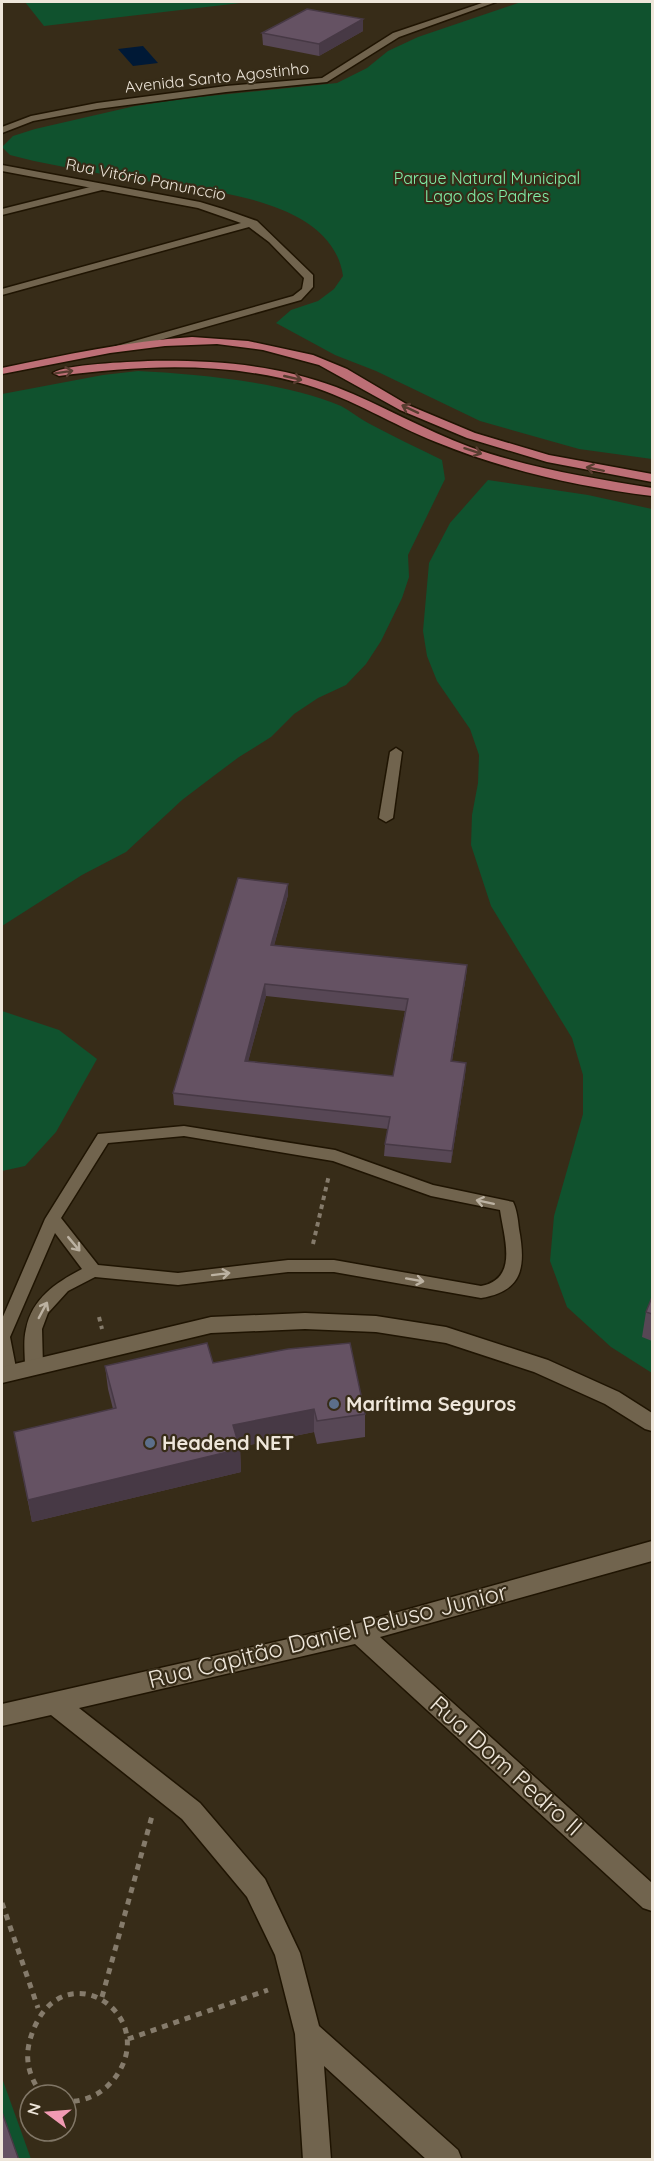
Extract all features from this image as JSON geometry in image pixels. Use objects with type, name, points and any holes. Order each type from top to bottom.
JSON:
[{"type":"main road","points":[[195,340],[195,356],[199,364]]},
{"type":"main road","points":[[2,371],[195,340],[223,342],[311,359],[336,369],[380,395],[444,425],[505,446],[561,462],[652,478]]},
{"type":"main road","points":[[223,342],[239,347],[244,357],[242,363],[235,367]]},
{"type":"main road","points":[[2,383],[110,365],[151,363],[235,367],[295,378],[326,387],[440,440],[473,452],[552,473],[652,492]]},
{"type":"street","name":"Avenida Santo Agostinho","points":[[2,130],[31,118],[98,106],[226,89],[324,80],[396,35],[492,2]]},
{"type":"street","name":"Rua Vitório Panunccio","points":[[2,168],[227,212],[253,223],[270,236],[309,277],[310,286],[297,298],[192,326],[109,352]]},
{"type":"street","points":[[2,212],[102,187]]},
{"type":"street","points":[[2,292],[253,223]]},
{"type":"street","name":"Rua Vitório Panunccio","points":[[195,340],[231,317]]},
{"type":"street","points":[[207,332],[213,339],[223,342]]},
{"type":"street","points":[[5,1374],[211,1325],[305,1321],[376,1324],[446,1335],[541,1366],[612,1398],[652,1423]]},
{"type":"street","name":"Rua Capitão Daniel Peluso Junior","points":[[2,1715],[359,1633],[652,1551]]},
{"type":"street","name":"Rua Dom Pedro II","points":[[359,1633],[652,1899]]},
{"type":"street","points":[[53,1702],[191,1811],[256,1888],[287,1953],[308,2034],[317,2160]]},
{"type":"street","points":[[308,2034],[448,2160]]},
{"type":"lane","points":[[386,818],[396,752]]},
{"type":"lane","points":[[5,1374],[2,1337],[53,1219],[103,1138],[184,1131],[335,1156],[431,1190],[507,1206],[515,1261],[510,1277],[499,1288],[481,1292],[334,1266],[288,1266],[178,1279],[93,1270],[62,1287],[41,1311],[34,1329],[34,1367]]},
{"type":"lane","points":[[53,1219],[93,1270]]},
{"type":"path","points":[[308,1266],[335,1156]]},
{"type":"path","points":[[102,1997],[160,1787]]},
{"type":"path","points":[[2,1903],[38,2008]]},
{"type":"path","points":[[128,2039],[294,1981]]},
{"type":"path","points":[[33,2016],[38,2008],[53,1998],[69,1992],[87,1992],[102,1997],[115,2008],[124,2023],[128,2039],[125,2057],[118,2075],[105,2090],[88,2100],[78,2101]]},
{"type":"path","points":[[20,2049],[20,2059],[25,2076],[30,2083]]},
{"type":"green space","points":[[25,2],[249,2],[44,26]]},
{"type":"green space","name":"Parque Natural Municipal Lago dos Padres","points":[[521,2],[652,2],[652,459],[579,449],[480,421],[376,371],[335,355],[276,323],[291,310],[318,301],[334,289],[343,276],[334,250],[316,230],[292,214],[232,195],[34,161],[10,155],[2,147],[13,136],[35,129],[135,106],[189,98],[337,83],[367,68],[388,51],[418,37]]},
{"type":"green space","points":[[138,371],[187,374],[268,385],[319,398],[341,406],[368,423],[442,460],[445,479],[408,555],[409,577],[402,598],[381,641],[366,664],[346,685],[318,698],[294,714],[271,737],[239,757],[182,800],[126,852],[82,875],[2,926],[2,394],[103,375]]},
{"type":"green space","points":[[488,480],[588,495],[652,509],[652,1373],[611,1347],[567,1307],[550,1261],[554,1216],[583,1114],[583,1075],[572,1038],[491,906],[471,845],[479,755],[470,729],[437,681],[427,656],[423,631],[429,563],[450,523]]},
{"type":"green space","points":[[2,1011],[59,1030],[97,1059],[56,1132],[25,1166],[2,1171]]},
{"type":"green space","points":[[2,2078],[18,2123],[18,2143],[25,2143],[31,2159],[2,2159]]},
{"type":"water","points":[[143,46],[158,63],[133,66],[118,49]]},
{"type":"building","points":[[307,9],[363,19],[319,44],[262,33]]},
{"type":"building","points":[[238,878],[288,884],[271,945],[467,965],[451,1061],[466,1063],[452,1151],[385,1144],[390,1117],[173,1093]],"holes":[[[265,984],[408,999],[393,1076],[245,1061]]]},
{"type":"building","points":[[652,1297],[652,1314],[646,1312]]},
{"type":"building","points":[[207,1343],[213,1363],[288,1349],[350,1343],[365,1414],[317,1421],[314,1409],[233,1425],[240,1449],[28,1500],[14,1432],[116,1408],[105,1366]]},
{"type":"building","points":[[2,2112],[19,2160],[2,2160]]},
{"type":"place","name":"Marítima Seguros","points":[[334,1404]]},
{"type":"place","name":"Headend NET","points":[[150,1443]]}]
